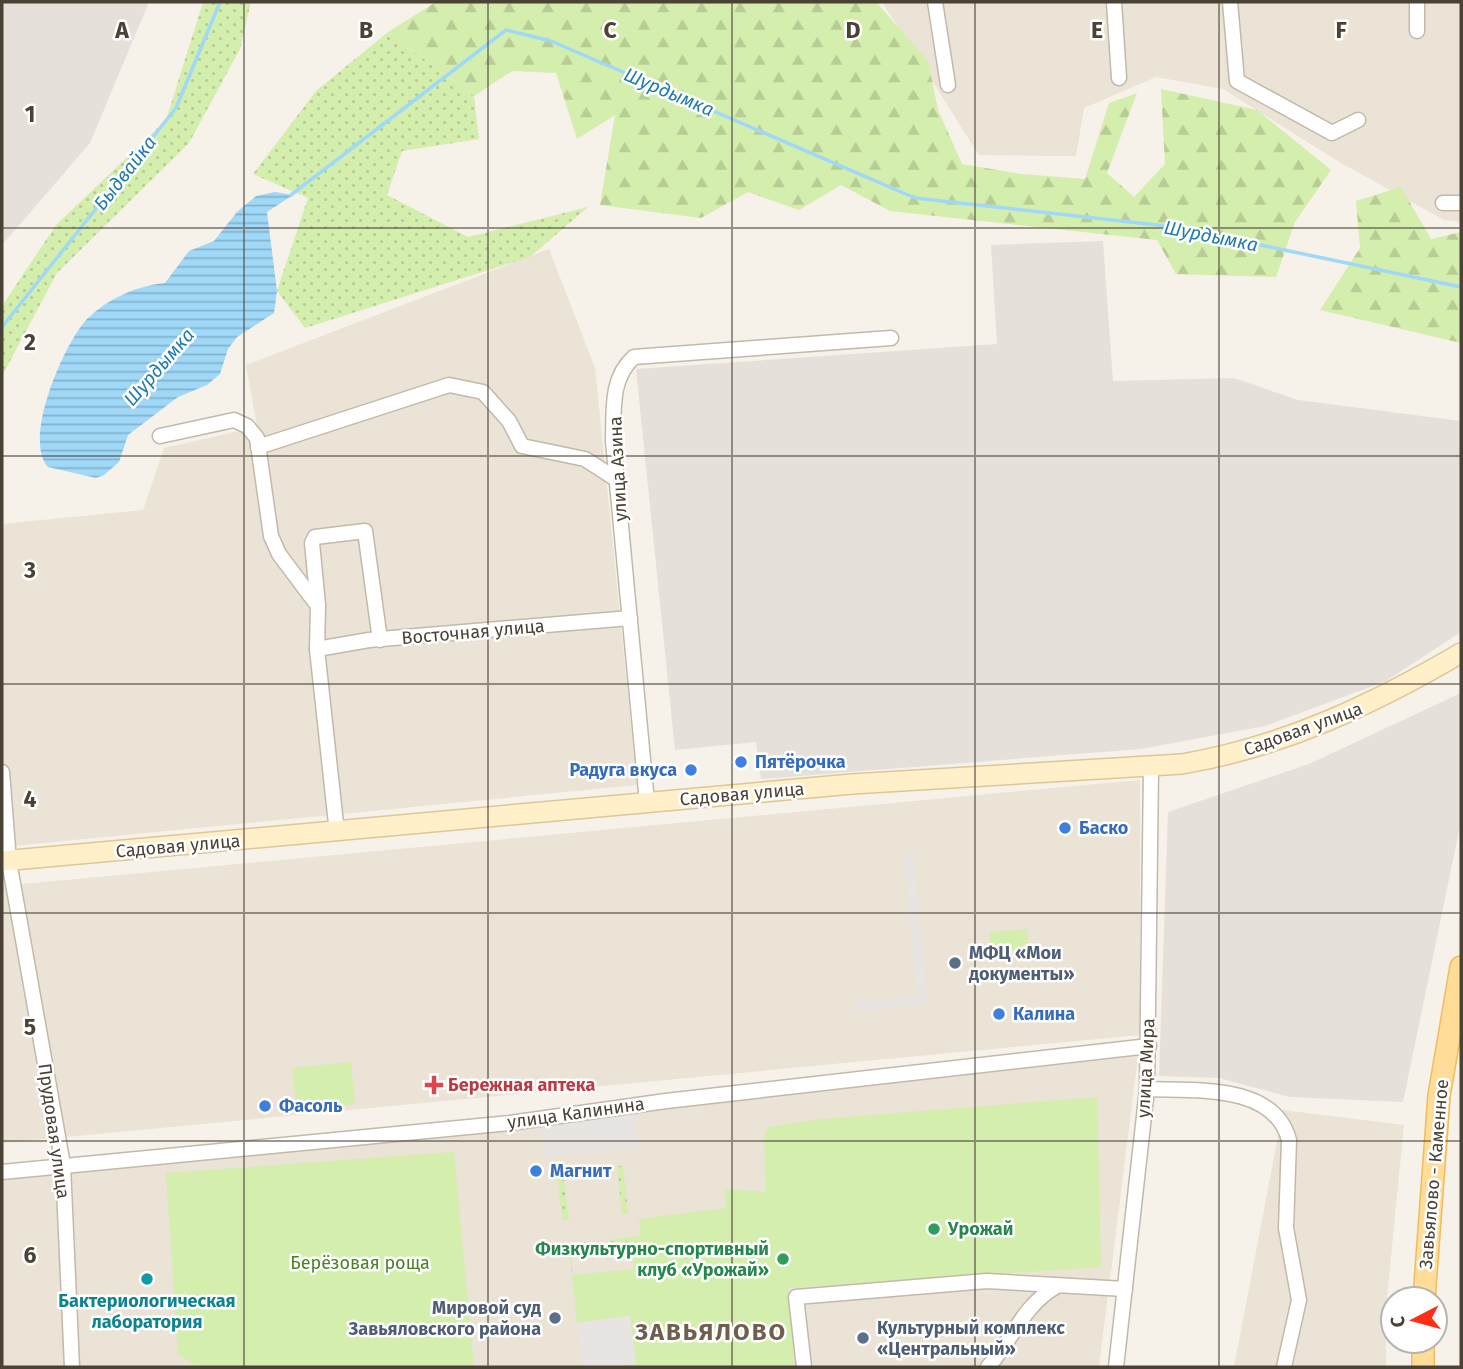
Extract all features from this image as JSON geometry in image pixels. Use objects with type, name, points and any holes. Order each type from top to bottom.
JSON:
[{"type":"main road","name":"Завьялово - Каменное","points":[[1425,1285],[1439,1096],[1461,967]]},
{"type":"street","points":[[935,2],[948,85]]},
{"type":"street","points":[[1114,2],[1119,78]]},
{"type":"street","points":[[1230,2],[1237,81],[1332,133],[1358,120]]},
{"type":"street","points":[[1417,2],[1417,31]]},
{"type":"street","points":[[1443,203],[1461,203]]},
{"type":"street","name":"улица Азина","points":[[647,802],[612,441],[614,402],[623,366],[634,356],[891,338]]},
{"type":"street","points":[[258,447],[449,385],[483,392],[509,421],[523,446],[585,458],[616,479]]},
{"type":"street","points":[[160,436],[234,420],[247,426],[257,438],[271,536],[279,554],[318,606]]},
{"type":"street","points":[[337,833],[317,649],[318,606],[312,543],[315,537],[365,531],[380,639]]},
{"type":"street","name":"Восточная улица","points":[[317,649],[380,639],[630,618]]},
{"type":"street","name":"Садовая улица","points":[[6,861],[337,833],[852,784],[1151,768],[1219,758],[1301,732],[1410,684],[1461,653]]},
{"type":"street","name":"улица Мира","points":[[1116,1367],[1147,1089],[1151,768]]},
{"type":"street","name":"Прудовая улица","points":[[2,772],[6,861],[62,1165],[72,1367]]},
{"type":"street","name":"улица Калинина","points":[[2,1172],[510,1123],[666,1101],[1149,1046]]},
{"type":"street","points":[[1147,1089],[1208,1092],[1249,1099],[1268,1107],[1286,1127],[1289,1140],[1286,1228],[1299,1300],[1284,1367]]},
{"type":"street","points":[[804,1367],[796,1297],[987,1280],[1125,1289]]},
{"type":"street","points":[[988,1367],[1026,1312],[1042,1294],[1057,1286]]},
{"type":"shaded area","points":[[2,2],[149,2],[90,143],[2,245]]},
{"type":"shaded area","points":[[882,2],[1461,2],[1461,222],[1444,220],[1341,163],[1223,89],[1156,77],[1084,108],[1076,156],[979,155]]},
{"type":"shaded area","points":[[1103,241],[1113,381],[1234,378],[1298,400],[1461,421],[1461,632],[1386,681],[1265,726],[1141,749],[761,779],[756,742],[675,750],[636,369],[997,344],[991,245]]},
{"type":"shaded area","points":[[549,249],[595,368],[637,785],[2,847],[2,524],[143,510],[164,448],[257,427],[246,365]]},
{"type":"shaded area","points":[[1461,693],[1461,821],[1403,1102],[1290,1097],[1219,1078],[1159,1076],[1168,812],[1309,764]]},
{"type":"shaded area","points":[[1140,780],[1140,1035],[2,1143],[2,886]]},
{"type":"shaded area","points":[[913,852],[927,1004],[855,1012],[854,1003],[917,997],[904,854]]},
{"type":"shaded area","points":[[1138,1056],[1099,1367],[2,1367],[2,1176]]},
{"type":"shaded area","points":[[634,1109],[639,1146],[544,1157],[539,1119]]},
{"type":"shaded area","points":[[1283,1110],[1404,1125],[1388,1285],[1379,1285],[1379,1355],[1386,1355],[1386,1367],[1234,1367]]},
{"type":"shaded area","points":[[630,1316],[636,1364],[583,1367],[577,1323]]},
{"type":"green space","points":[[203,2],[251,2],[240,49],[189,143],[57,273],[2,376],[2,306],[56,225],[166,120]]},
{"type":"green space","points":[[436,2],[876,2],[928,61],[938,110],[962,164],[1021,174],[1085,179],[1109,103],[1137,93],[1107,173],[1134,197],[1165,164],[1161,89],[1257,110],[1331,170],[1295,222],[1276,277],[1176,274],[1157,240],[890,211],[841,185],[799,210],[748,192],[701,218],[600,205],[615,115],[577,139],[556,73],[512,71],[474,96],[388,32]]},
{"type":"green space","points":[[388,32],[474,96],[479,139],[402,151],[387,195],[468,237],[588,207],[530,257],[305,328],[277,291],[308,198],[253,174],[316,91]]},
{"type":"green space","points":[[1401,187],[1431,239],[1461,232],[1461,343],[1320,310],[1360,248],[1356,201]]},
{"type":"green space","points":[[1027,929],[1029,949],[990,952],[989,932]]},
{"type":"green space","points":[[351,1062],[355,1104],[297,1111],[292,1068]]},
{"type":"green space","name":"Урожай","points":[[1097,1097],[1101,1267],[788,1288],[795,1367],[611,1367],[636,1364],[629,1316],[577,1323],[572,1275],[634,1269],[631,1237],[641,1236],[639,1219],[726,1208],[724,1189],[766,1192],[764,1137],[768,1127],[822,1119]]},
{"type":"green space","name":"Берёзовая роща","points":[[454,1152],[474,1367],[198,1367],[178,1354],[166,1173]]},
{"type":"green space","points":[[617,1166],[623,1166],[628,1213],[622,1214]]},
{"type":"green space","points":[[563,1172],[569,1220],[562,1220],[557,1173]]},
{"type":"green space","points":[[631,1237],[632,1246],[610,1249],[609,1240]]},
{"type":"green space","points":[[587,1242],[588,1251],[572,1253],[572,1275],[568,1244]]},
{"type":"water","points":[[275,192],[293,195],[267,212],[277,291],[274,313],[237,337],[228,349],[220,374],[207,385],[178,397],[128,435],[119,462],[104,475],[96,478],[48,467],[41,454],[43,414],[58,368],[68,347],[88,318],[124,294],[165,283],[189,251],[214,241],[237,212],[256,196]]},
{"type":"waterway","name":"Быдвайка","points":[[2,327],[176,108],[220,2]]},
{"type":"waterway","name":"Шурдымка","points":[[291,195],[506,30],[551,41],[915,198],[1175,227],[1461,287]]},
{"type":"place","name":"Пятёрочка","points":[[741,762]]},
{"type":"place","name":"Радуга вкуса","points":[[691,770]]},
{"type":"place","name":"Баско","points":[[1065,828]]},
{"type":"place","name":"МФЦ «Мои документы»","points":[[955,963]]},
{"type":"place","name":"Калина","points":[[999,1014]]},
{"type":"place","name":"Бережная аптека","points":[[434,1085]]},
{"type":"place","name":"Фасоль","points":[[265,1106]]},
{"type":"place","name":"Магнит","points":[[536,1171]]},
{"type":"place","name":"Урожай","points":[[934,1229]]},
{"type":"place","name":"Физкультурно-спортивный клуб «Урожай»","points":[[783,1259]]},
{"type":"place","name":"Бактериологическая лаборатория","points":[[147,1279]]},
{"type":"place","name":"Мировой суд Завьяловского района","points":[[555,1318]]},
{"type":"place","name":"Культурный комплекс «Центральный»","points":[[863,1338]]},
{"type":"district","name":"ЗАВЬЯЛОВО","points":[[711,1332]]}]
